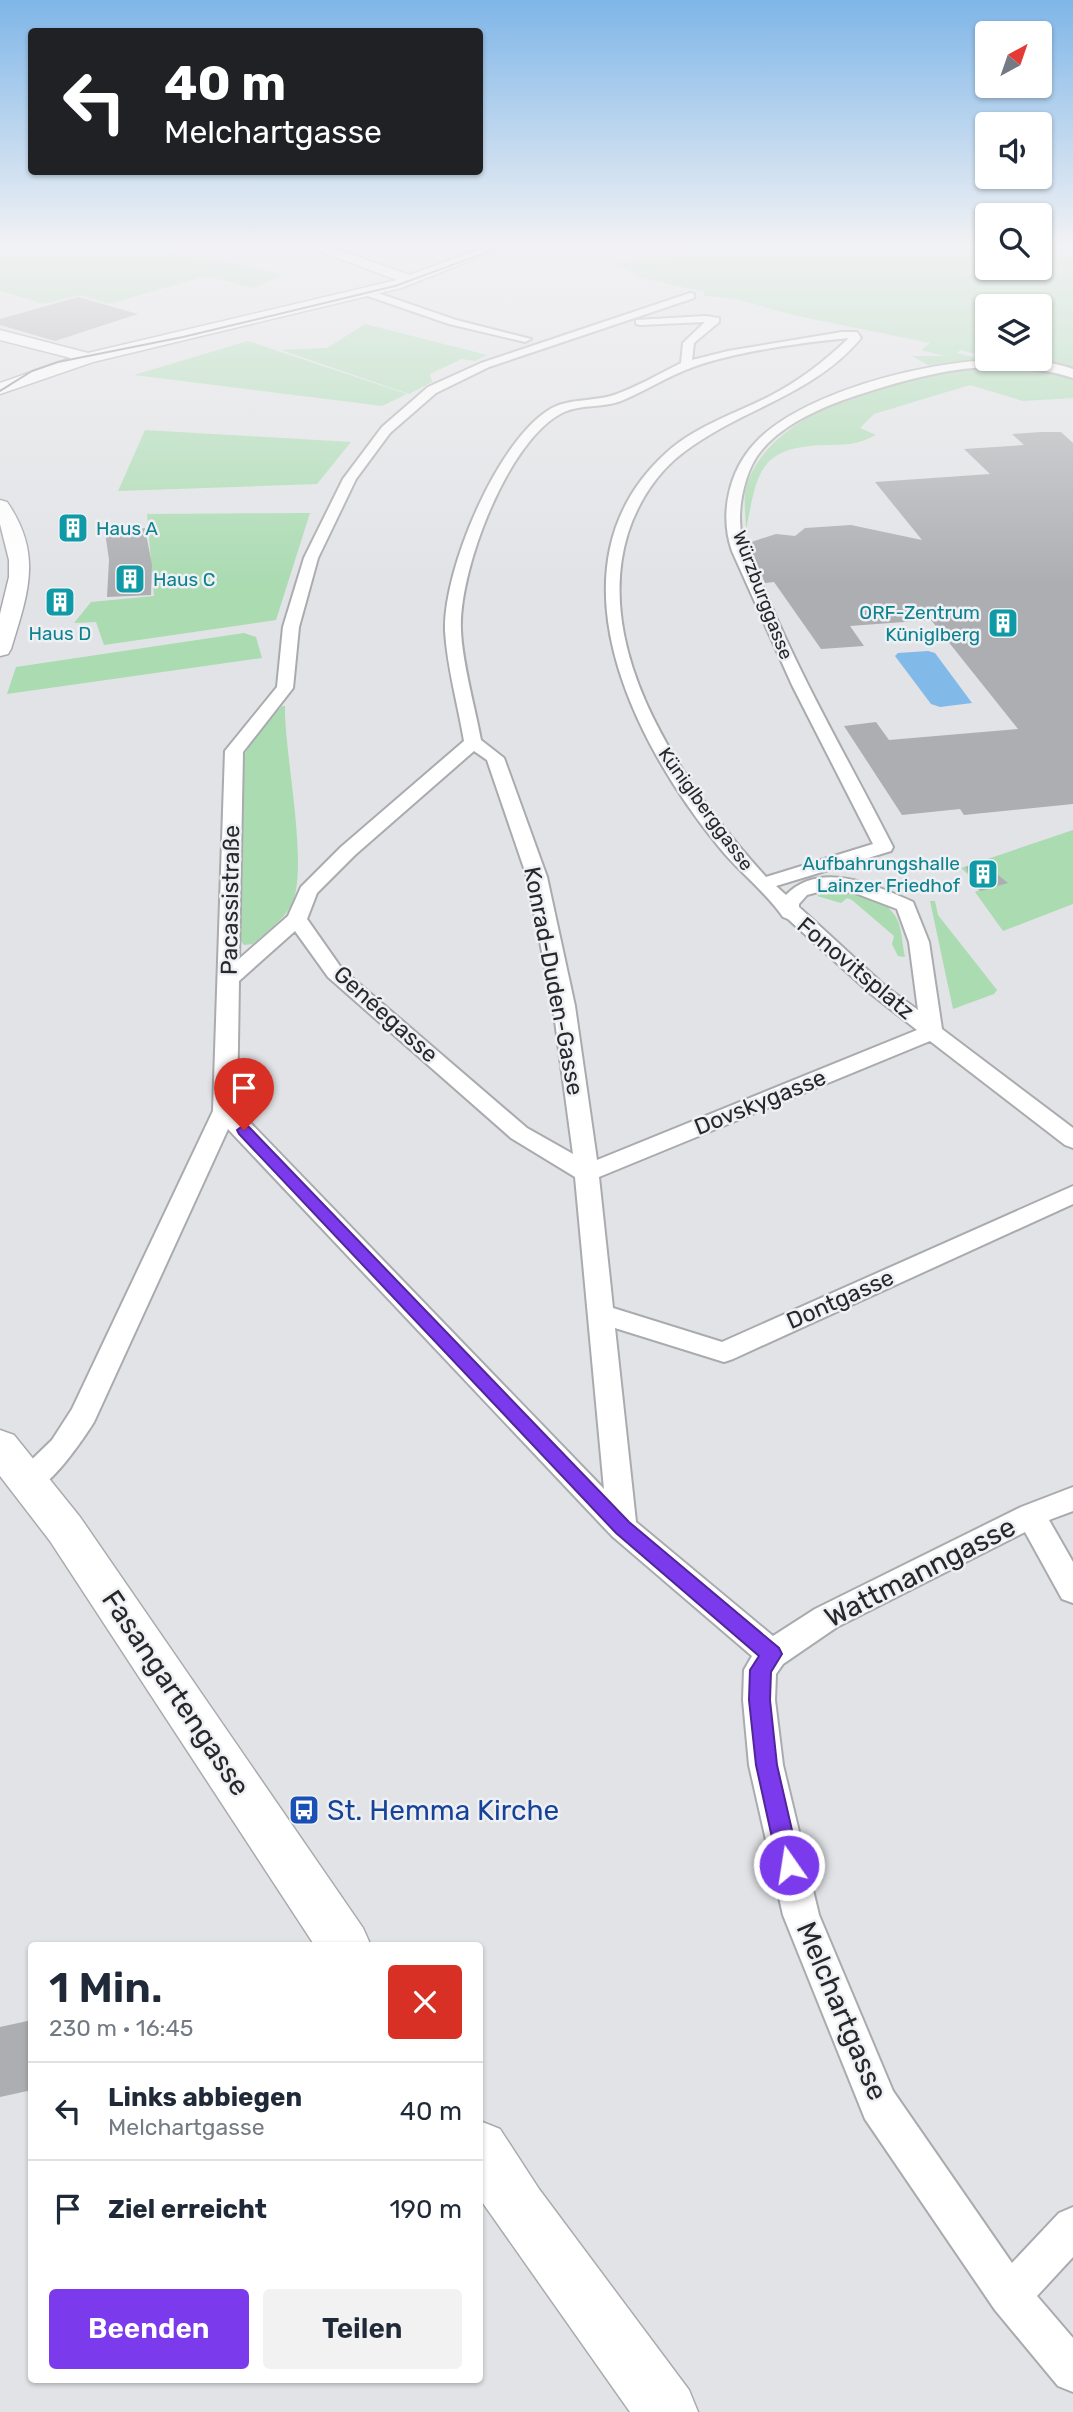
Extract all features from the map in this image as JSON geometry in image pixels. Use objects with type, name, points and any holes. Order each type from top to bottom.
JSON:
[{"type":"main road","points":[[1,389],[6,379],[19,370],[48,359]]},
{"type":"main road","points":[[1,389],[86,359]]},
{"type":"main road","points":[[0,506],[14,528],[21,558],[21,574],[0,649]]},
{"type":"main road","name":"Fasangartengasse","points":[[0,1446],[29,1480],[172,1685],[342,1942]]},
{"type":"main road","points":[[483,2154],[519,2209],[667,2412]]},
{"type":"street","name":"Pacassistraße","points":[[485,365],[495,359]]},
{"type":"street","name":"Pacassistraße","points":[[29,1480],[62,1448],[84,1414],[225,1111],[234,751],[285,688],[291,627],[311,558],[350,478],[386,430],[432,390],[504,359]]},
{"type":"street","points":[[687,359],[687,365]]},
{"type":"street","points":[[228,980],[297,919],[308,891],[348,851],[473,742],[453,630],[459,581],[491,489],[519,443],[541,421],[558,410],[574,404],[615,399],[687,365],[715,359]]},
{"type":"street","points":[[774,398],[833,359]]},
{"type":"street","name":"Würzburggasse","points":[[762,884],[884,847],[768,618],[734,532],[738,481],[757,448],[788,422],[822,403],[880,384],[983,362],[1012,361],[1071,373]]},
{"type":"street","points":[[828,388],[868,381],[880,384]]},
{"type":"street","points":[[774,398],[814,391]]},
{"type":"street","name":"Küniglberggasse","points":[[762,884],[736,858],[676,774],[642,713],[627,672],[612,612],[609,587],[613,553],[633,498],[666,459],[690,440],[718,424],[774,398]]},
{"type":"street","name":"Konrad-Duden-Gasse","points":[[473,742],[495,758],[537,877],[564,1006],[587,1173],[622,1527]]},
{"type":"street","points":[[762,884],[790,912]]},
{"type":"street","name":"Fonovitsplatz","points":[[814,884],[853,887],[875,892],[906,906],[919,942],[932,1032],[878,990],[790,912],[789,903],[800,890],[814,884]]},
{"type":"street","name":"Genéegasse","points":[[297,919],[335,973],[519,1133],[587,1173]]},
{"type":"street","points":[[932,1032],[1073,1140]]},
{"type":"street","name":"Dovskygasse","points":[[587,1173],[932,1032]]},
{"type":"street","points":[[225,1111],[622,1527],[772,1654]]},
{"type":"street","name":"Dontgasse","points":[[602,1314],[724,1352],[1073,1194]]},
{"type":"street","name":"Wattmanngasse","points":[[772,1654],[826,1618],[1031,1515],[1073,1499]]},
{"type":"street","points":[[1031,1515],[1073,1591]]},
{"type":"street","name":"Melchartgasse","points":[[772,1654],[761,1670],[759,1700],[766,1765],[800,1915],[880,2105],[1010,2295],[1073,2371]]},
{"type":"street","points":[[1010,2295],[1073,2227]]},
{"type":"green space","points":[[189,359],[301,359],[407,394],[382,406],[134,375]]},
{"type":"green space","points":[[306,359],[480,359],[475,361],[462,359],[430,374],[432,382],[409,394]]},
{"type":"green space","points":[[917,359],[975,359],[928,365]]},
{"type":"green space","points":[[1052,359],[1073,359],[1073,372],[1052,365]]},
{"type":"green space","points":[[975,367],[975,371],[1047,371],[1073,377],[1073,398],[1023,401],[970,385],[874,414],[860,428],[876,435],[863,441],[802,447],[773,458],[758,479],[746,530],[746,487],[762,457],[788,431],[821,410],[860,394],[941,372]]},
{"type":"green space","points":[[145,430],[351,442],[317,484],[118,491]]},
{"type":"green space","points":[[310,513],[276,620],[104,645],[96,622],[74,623],[91,602],[154,596],[147,514]]},
{"type":"green space","points":[[244,633],[256,637],[262,658],[7,694],[16,667]]},
{"type":"green space","points":[[282,706],[285,706],[297,840],[296,889],[291,906],[274,926],[253,944],[244,945],[241,941],[242,760],[252,740]]},
{"type":"green space","points":[[1073,830],[1073,904],[1003,931],[975,892],[979,890],[970,883],[972,878],[961,868]]},
{"type":"green space","points":[[826,890],[855,892],[884,904],[899,923],[905,957],[898,956],[892,944],[894,936],[852,900],[847,898],[841,903],[817,896]]},
{"type":"green space","points":[[930,901],[935,901],[938,915],[997,990],[994,994],[953,1009]]},
{"type":"water","points":[[898,653],[935,653],[972,703],[940,707],[931,704],[895,656]]},
{"type":"building","name":"ORF-Zentrum Küniglberg","points":[[1061,432],[1073,443],[1073,804],[964,815],[960,809],[902,815],[844,726],[876,722],[889,740],[1018,729],[931,620],[850,626],[864,646],[821,649],[774,582],[765,583],[748,543],[776,534],[795,536],[805,528],[851,525],[922,540],[875,482],[990,474],[964,449],[1024,445],[1012,434]]},
{"type":"building","points":[[145,528],[152,565],[151,595],[107,597],[109,560],[105,532]]},
{"type":"building","name":"Aufbahrungshalle Lainzer Friedhof","points":[[982,862],[1008,883],[981,891],[972,884],[966,867]]},
{"type":"building","points":[[28,2021],[28,2091],[0,2097],[0,2027]]},
{"type":"tram line","points":[[0,391],[32,371],[75,359]]},
{"type":"place","name":"Haus A","points":[[73,528]]},
{"type":"place","name":"Haus C","points":[[130,579]]},
{"type":"place","name":"Haus D","points":[[60,602]]},
{"type":"place","name":"ORF-Zentrum Küniglberg","points":[[1003,623]]},
{"type":"place","name":"Aufbahrungshalle Lainzer Friedhof","points":[[983,874]]},
{"type":"place","name":"St. Hemma Kirche","points":[[304,1810]]},
{"type":"route","points":[[244,1130],[622,1527],[772,1654],[761,1670],[759,1700],[766,1765],[789,1865]]}]
